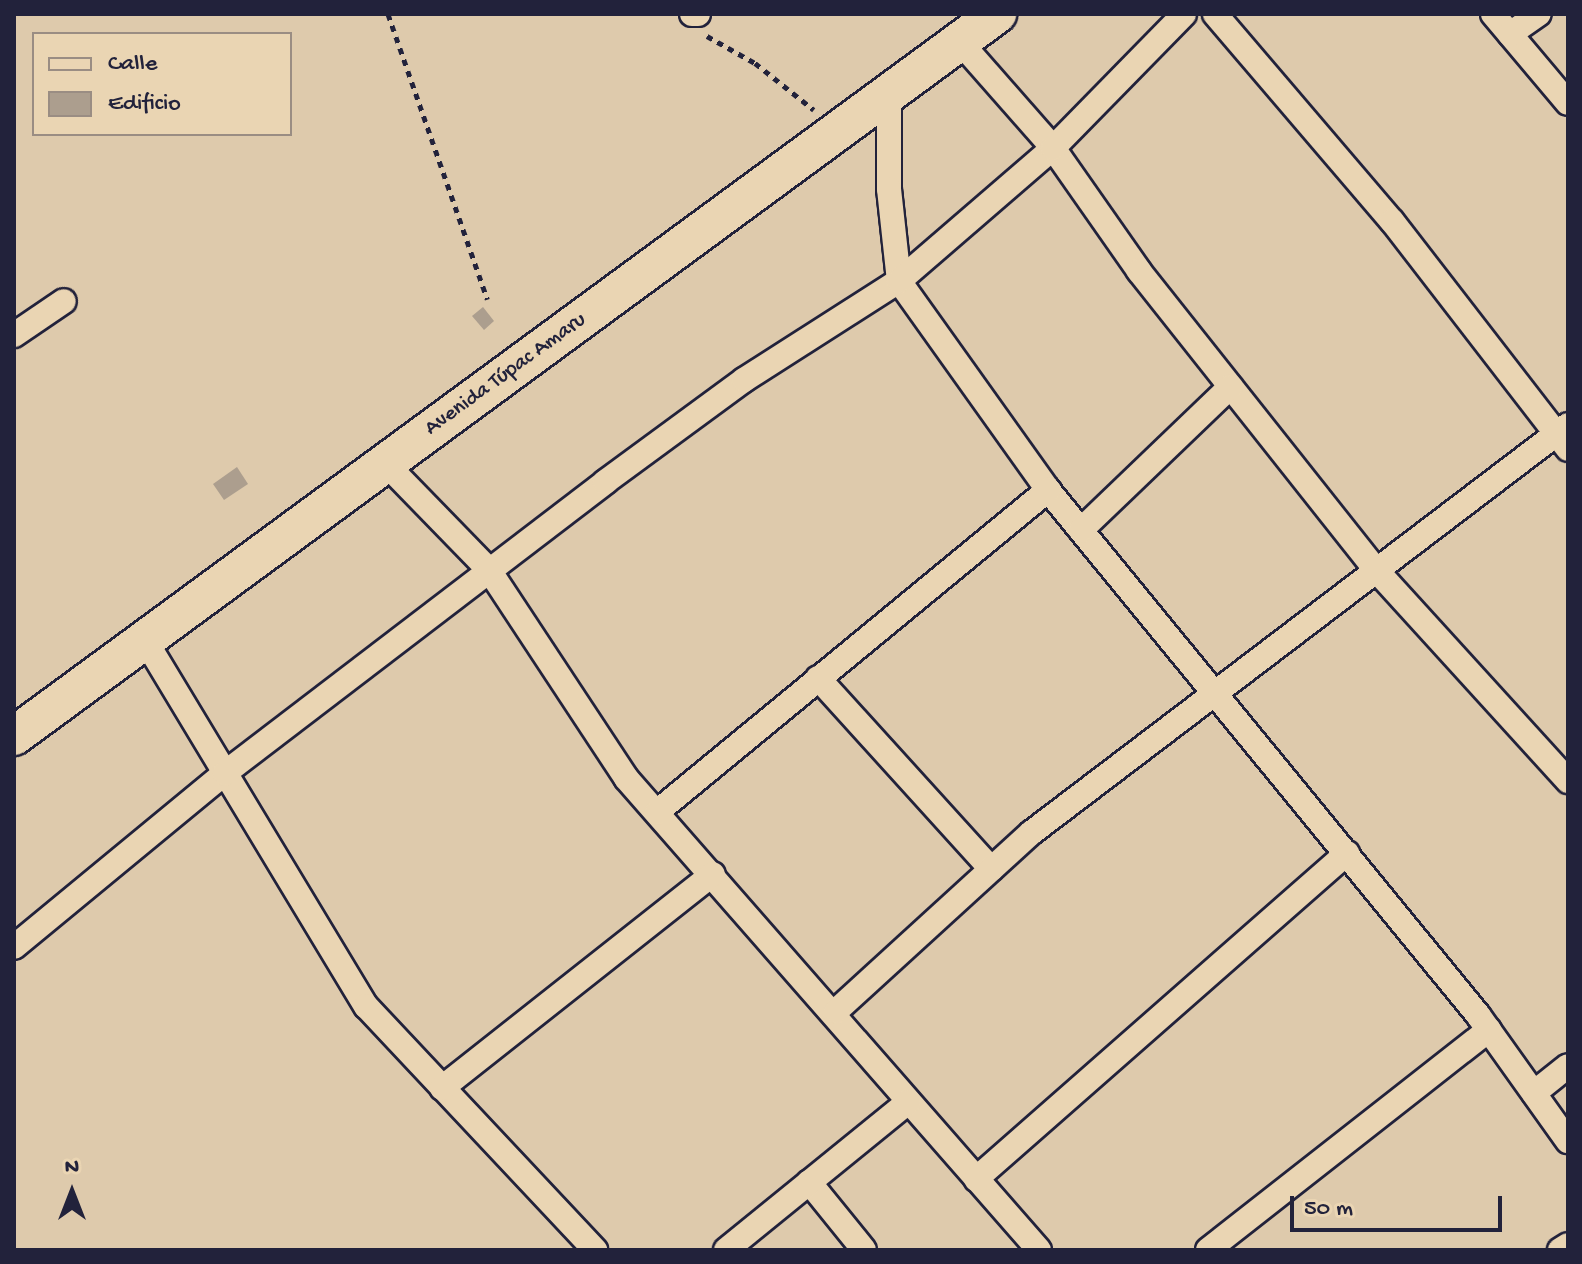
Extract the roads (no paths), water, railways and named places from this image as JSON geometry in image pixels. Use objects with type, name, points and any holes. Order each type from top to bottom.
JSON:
[{"type":"main road","name":"Avenida Túpac Amaru","points":[[14,736],[997,14]]},
{"type":"street","points":[[14,947],[225,773],[489,570],[744,380],[899,281],[1053,148],[1184,14]]},
{"type":"street","points":[[836,1011],[991,869],[1215,692],[1564,436],[1392,221],[1215,14]]},
{"type":"street","points":[[1493,14],[1568,103]]},
{"type":"street","points":[[1510,34],[1539,14]]},
{"type":"street","points":[[960,42],[1053,148],[1230,387],[1377,571],[1568,781]]},
{"type":"street","points":[[889,94],[889,189],[899,281],[1048,490],[1489,1030],[1568,1141]]},
{"type":"street","points":[[14,335],[64,301]]},
{"type":"street","points":[[1081,530],[1230,387]]},
{"type":"street","points":[[385,463],[489,570],[626,778],[836,1011],[908,1102],[1039,1250]]},
{"type":"street","points":[[657,812],[1048,490]]},
{"type":"street","points":[[145,640],[366,1006],[595,1250]]},
{"type":"street","points":[[818,678],[991,869]]},
{"type":"street","points":[[976,1179],[1347,853]]},
{"type":"street","points":[[442,1088],[713,874]]},
{"type":"street","points":[[1208,1250],[1489,1030]]},
{"type":"street","points":[[1534,1093],[1568,1066]]},
{"type":"street","points":[[726,1250],[908,1102]]},
{"type":"street","points":[[809,1182],[864,1250]]},
{"type":"street","points":[[1560,1250],[1568,1245]]}]
